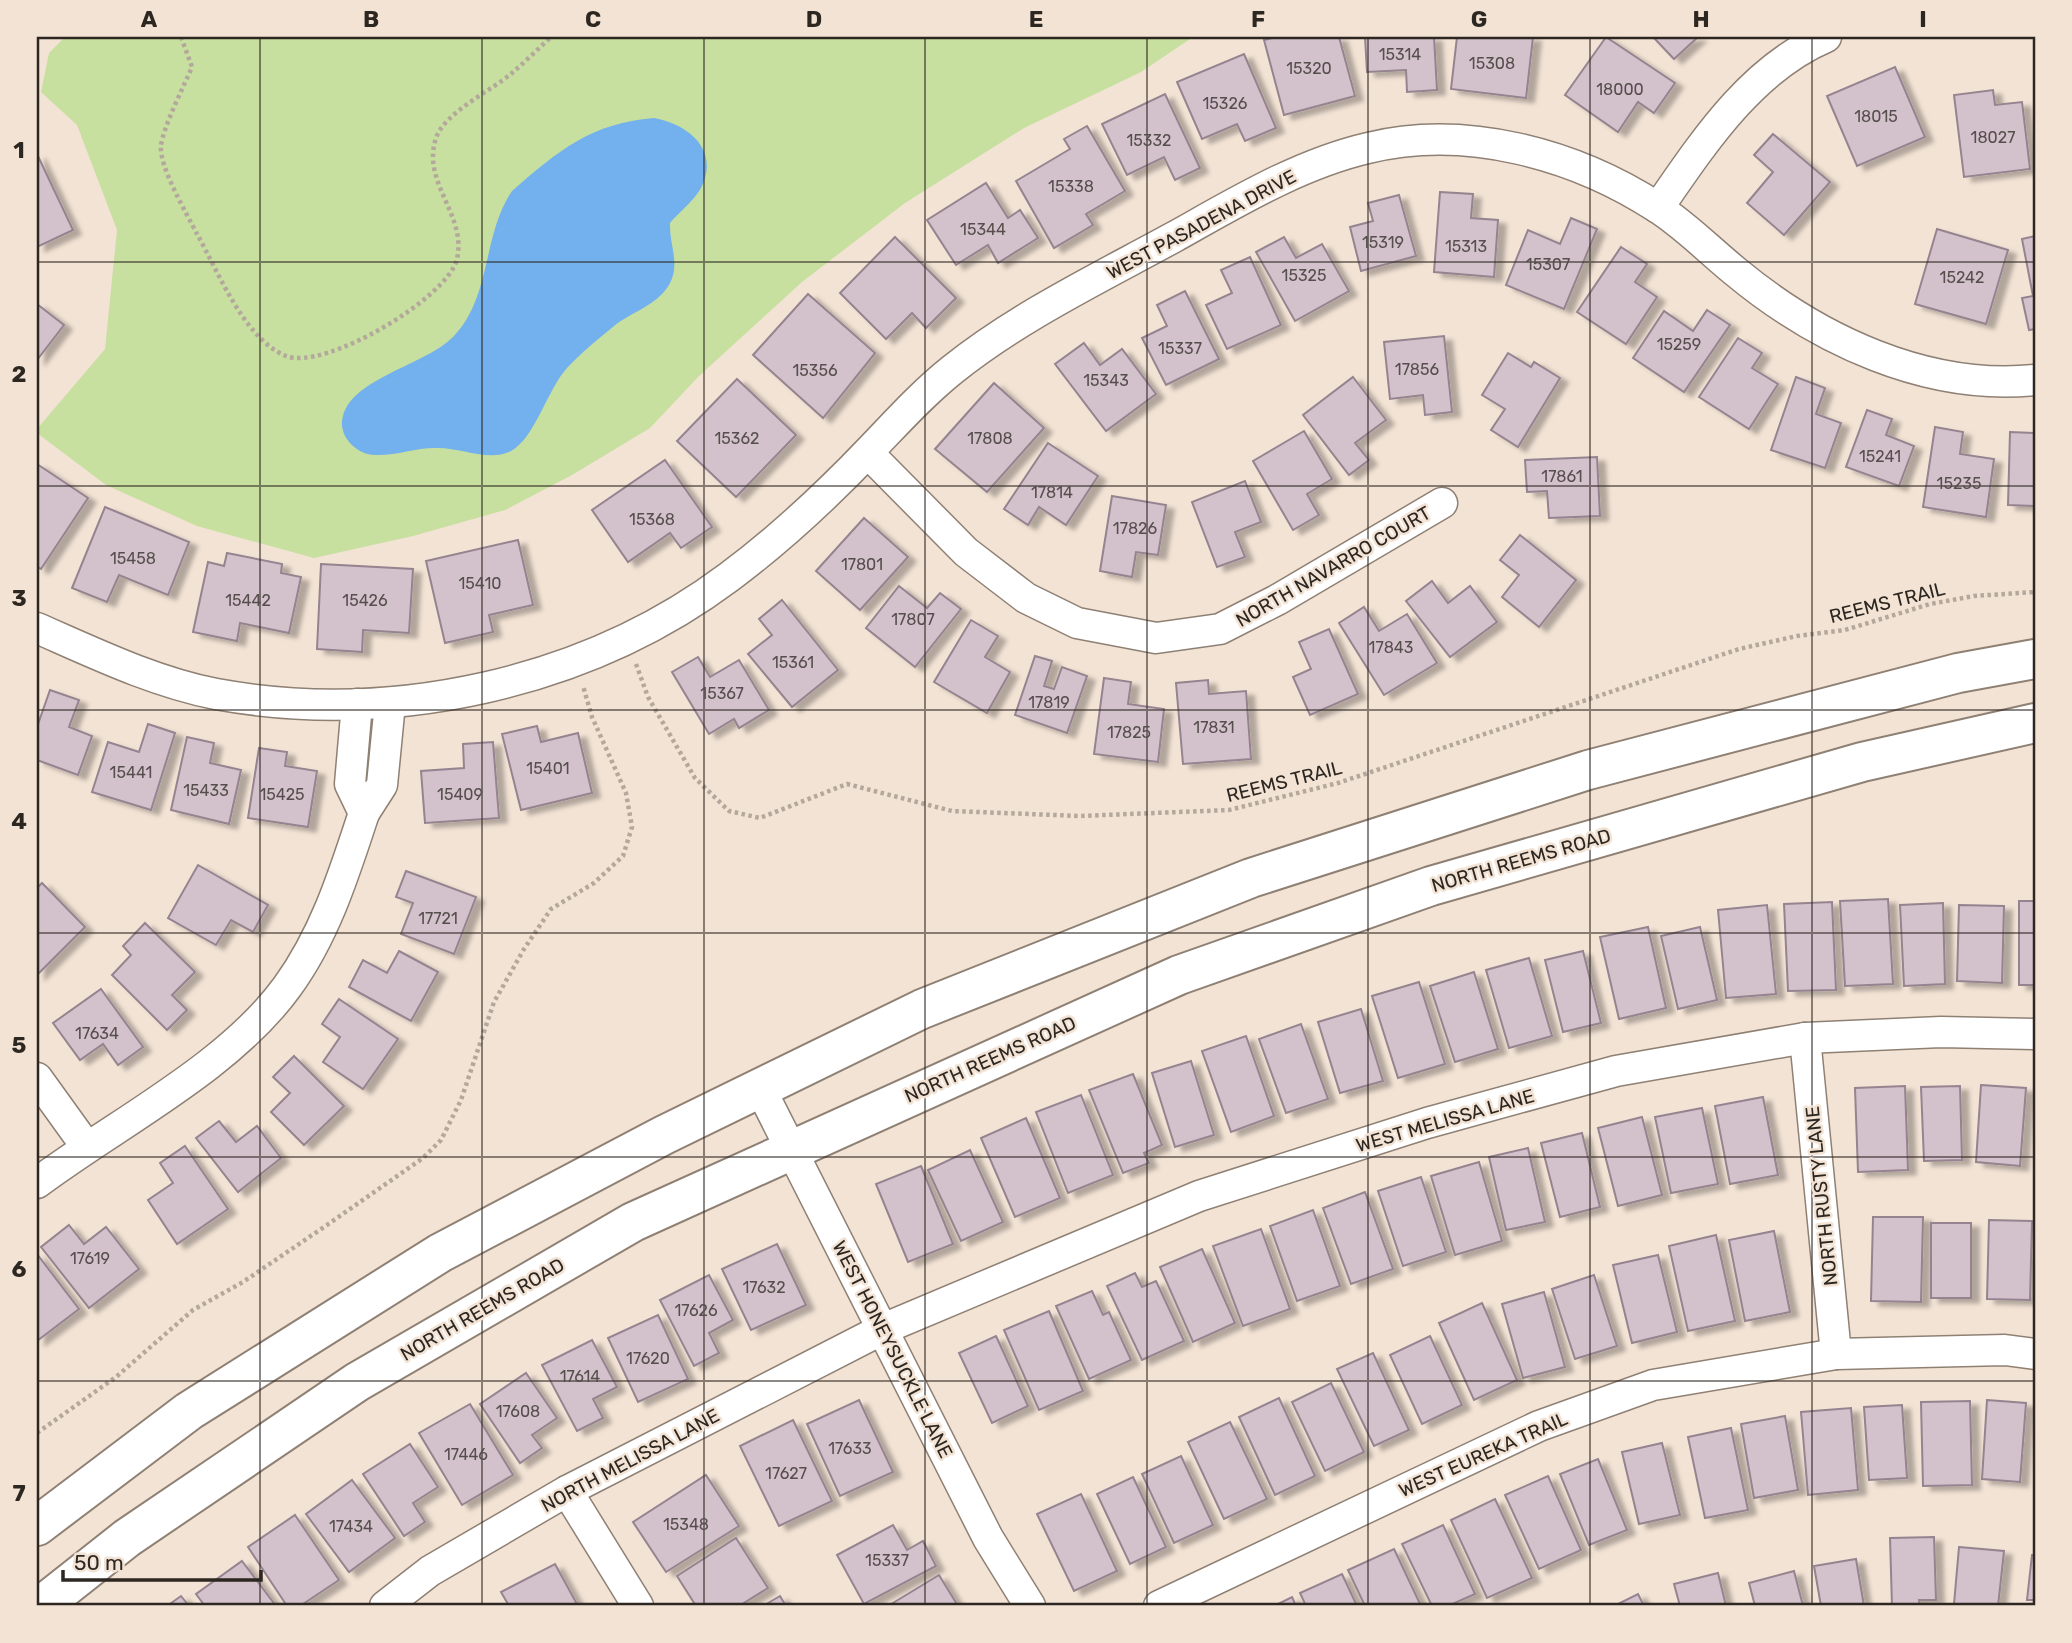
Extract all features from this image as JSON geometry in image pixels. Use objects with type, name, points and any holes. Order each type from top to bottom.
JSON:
[{"type":"main road","points":[[37,1526],[189,1411],[440,1253],[664,1135],[922,1009],[1251,878],[1588,770],[1958,673],[2035,659]]},
{"type":"main road","name":"NORTH REEMS ROAD","points":[[41,1606],[127,1538],[357,1382],[633,1222],[791,1147],[1179,975],[1431,886],[1862,762],[2035,723]]},
{"type":"street","points":[[1658,208],[1709,133],[1776,66],[1826,37]]},
{"type":"street","name":"WEST PASADENA DRIVE","points":[[37,628],[120,664],[212,693],[292,704],[390,703],[516,682],[628,636],[683,609],[730,576],[782,534],[868,453],[914,403],[954,368],[1007,332],[1244,198],[1300,172],[1368,148],[1423,141],[1481,142],[1588,169],[1658,208],[1739,275],[1809,324],[1880,358],[1956,379],[2011,382],[2035,380]]},
{"type":"street","name":"NORTH NAVARRO COURT","points":[[868,453],[966,552],[1026,598],[1077,622],[1156,638],[1220,629],[1277,600],[1442,503]]},
{"type":"street","points":[[37,1183],[86,1146],[206,1066],[252,1027],[286,988],[335,901],[364,813],[382,785],[390,703]]},
{"type":"street","points":[[357,704],[350,784],[364,813]]},
{"type":"street","name":"WEST MELISSA LANE","points":[[883,1329],[1199,1196],[1415,1128],[1616,1071],[1805,1038],[1941,1032],[2035,1034]]},
{"type":"street","name":"NORTH RUSTY LANE","points":[[1805,1038],[1836,1354]]},
{"type":"street","points":[[37,1078],[86,1146]]},
{"type":"street","name":"WEST HONEYSUCKLE LANE","points":[[760,1088],[988,1538],[1030,1606]]},
{"type":"street","name":"NORTH MELISSA LANE","points":[[384,1606],[430,1571],[567,1491],[883,1329]]},
{"type":"street","name":"WEST EUREKA TRAIL","points":[[1159,1606],[1539,1426],[1653,1385],[1836,1354],[2006,1350],[2035,1354]]},
{"type":"street","points":[[567,1491],[638,1606]]},
{"type":"path","points":[[181,37],[192,67],[160,147],[174,190],[240,313],[264,342],[287,357],[314,358],[341,350],[400,318],[447,279],[456,262],[460,242],[454,215],[439,188],[431,162],[437,135],[453,114],[503,80],[551,37]]},
{"type":"path","name":"REEMS TRAIL","points":[[628,636],[648,697],[695,778],[729,811],[760,818],[847,784],[952,811],[1080,816],[1229,810],[1338,783],[1739,649],[1797,636],[1845,630],[1930,604],[1974,596],[2035,592]]},
{"type":"path","points":[[37,1433],[116,1377],[193,1310],[243,1282],[327,1225],[423,1158],[441,1140],[460,1100],[494,1002],[524,949],[551,909],[594,883],[623,856],[632,827],[626,793],[597,730],[573,660]]},
{"type":"green space","points":[[65,37],[1193,37],[1141,72],[1024,128],[905,203],[802,282],[699,376],[650,428],[572,475],[505,510],[413,536],[314,558],[197,526],[106,485],[37,433],[37,429],[105,349],[117,230],[77,125],[41,92],[49,53]]},
{"type":"water","points":[[654,118],[676,125],[695,138],[706,157],[707,168],[698,192],[670,223],[674,270],[664,292],[614,326],[567,368],[527,436],[511,451],[485,455],[430,448],[375,455],[355,448],[345,437],[342,423],[349,403],[375,382],[441,347],[466,321],[481,285],[502,208],[512,191],[577,141],[612,126]]},
{"type":"building","points":[[1276,37],[1339,37],[1355,96],[1284,115],[1264,40]]},
{"type":"building","points":[[1365,37],[1434,37],[1437,90],[1407,92],[1406,70],[1367,72]]},
{"type":"building","points":[[1457,37],[1533,37],[1526,98],[1451,89]]},
{"type":"building","points":[[1606,37],[1675,83],[1654,113],[1638,102],[1618,132],[1565,95]]},
{"type":"building","points":[[1653,37],[1698,37],[1674,59]]},
{"type":"building","points":[[1244,54],[1276,128],[1245,141],[1237,124],[1202,139],[1177,82]]},
{"type":"building","points":[[1895,67],[1925,137],[1857,166],[1827,96]]},
{"type":"building","points":[[1993,90],[1995,105],[2022,102],[2030,169],[1964,177],[1954,95]]},
{"type":"building","points":[[1165,94],[1200,168],[1175,180],[1164,157],[1127,175],[1102,124]]},
{"type":"building","points":[[1087,126],[1125,191],[1086,214],[1093,225],[1054,248],[1016,181],[1070,149],[1064,139]]},
{"type":"building","points":[[1773,134],[1830,182],[1784,235],[1747,203],[1773,172],[1754,155]]},
{"type":"building","points":[[37,154],[73,230],[37,247]]},
{"type":"building","points":[[986,183],[1008,218],[1020,210],[1038,238],[998,263],[988,245],[956,265],[927,220]]},
{"type":"building","points":[[1440,192],[1473,194],[1471,218],[1498,220],[1494,277],[1434,272]]},
{"type":"building","points":[[1399,195],[1416,256],[1361,271],[1350,227],[1373,221],[1368,203]]},
{"type":"building","points":[[1571,218],[1597,229],[1564,309],[1506,285],[1528,230],[1560,244]]},
{"type":"building","points":[[1937,229],[2008,250],[1986,324],[1915,304]]},
{"type":"building","points":[[2035,236],[2035,329],[2029,330],[2022,298],[2033,296],[2022,239]]},
{"type":"building","points":[[895,237],[956,298],[926,328],[912,313],[886,339],[840,293]]},
{"type":"building","points":[[1284,237],[1296,258],[1322,244],[1349,291],[1295,321],[1256,252]]},
{"type":"building","points":[[1621,247],[1647,264],[1635,282],[1657,297],[1626,344],[1577,312]]},
{"type":"building","points":[[1250,257],[1281,325],[1227,349],[1206,305],[1232,293],[1221,270]]},
{"type":"building","points":[[1185,291],[1219,359],[1166,385],[1142,338],[1167,326],[1157,305]]},
{"type":"building","points":[[808,294],[875,353],[823,418],[753,355]]},
{"type":"building","points":[[37,304],[64,325],[37,360]]},
{"type":"building","points":[[1707,310],[1730,325],[1684,392],[1633,358],[1664,311],[1693,331]]},
{"type":"building","points":[[1444,336],[1452,412],[1425,415],[1423,395],[1390,399],[1384,342]]},
{"type":"building","points":[[1738,338],[1762,353],[1752,368],[1778,384],[1749,429],[1699,397]]},
{"type":"building","points":[[1084,343],[1100,365],[1122,349],[1156,394],[1106,431],[1055,364]]},
{"type":"building","points":[[1508,353],[1531,367],[1534,362],[1560,378],[1518,447],[1491,430],[1505,409],[1482,395]]},
{"type":"building","points":[[1353,377],[1386,420],[1355,443],[1369,460],[1349,475],[1303,415]]},
{"type":"building","points":[[1796,377],[1825,388],[1816,414],[1841,423],[1825,468],[1771,450]]},
{"type":"building","points":[[737,379],[796,435],[736,497],[677,441]]},
{"type":"building","points":[[994,383],[1044,428],[987,492],[935,449]]},
{"type":"building","points":[[1867,410],[1892,419],[1886,435],[1914,446],[1899,486],[1846,467]]},
{"type":"building","points":[[1935,427],[1963,432],[1960,454],[1994,459],[1986,517],[1923,507]]},
{"type":"building","points":[[1304,431],[1332,479],[1307,494],[1319,515],[1293,530],[1253,461]]},
{"type":"building","points":[[2010,432],[2035,433],[2035,506],[2008,505]]},
{"type":"building","points":[[1048,443],[1098,476],[1066,525],[1039,507],[1028,525],[1004,509]]},
{"type":"building","points":[[1597,457],[1600,516],[1549,518],[1547,491],[1527,492],[1525,460]]},
{"type":"building","points":[[665,460],[712,527],[681,548],[670,533],[628,562],[592,510]]},
{"type":"building","points":[[37,464],[88,498],[41,569],[37,567]]},
{"type":"building","points":[[1245,481],[1261,522],[1235,532],[1245,557],[1217,567],[1192,502]]},
{"type":"building","points":[[1112,496],[1166,505],[1158,555],[1136,552],[1132,577],[1100,571]]},
{"type":"building","points":[[105,507],[189,542],[168,595],[119,575],[107,602],[72,588]]},
{"type":"building","points":[[864,518],[908,557],[860,610],[816,571]]},
{"type":"building","points":[[1520,535],[1576,580],[1539,627],[1502,597],[1519,575],[1500,560]]},
{"type":"building","points":[[518,540],[533,605],[489,615],[493,632],[445,643],[426,561]]},
{"type":"building","points":[[227,553],[282,564],[281,573],[301,577],[289,633],[240,623],[237,641],[193,632],[208,562],[224,566]]},
{"type":"building","points":[[321,564],[413,569],[409,633],[363,630],[362,652],[317,649]]},
{"type":"building","points":[[1432,581],[1448,603],[1470,586],[1497,622],[1450,657],[1406,601]]},
{"type":"building","points":[[899,586],[927,608],[940,593],[961,609],[915,667],[866,628]]},
{"type":"building","points":[[782,600],[838,670],[792,707],[748,654],[772,635],[759,619]]},
{"type":"building","points":[[1364,607],[1379,631],[1407,614],[1437,663],[1384,695],[1339,623]]},
{"type":"building","points":[[971,620],[998,636],[985,657],[1010,672],[987,713],[934,682]]},
{"type":"building","points":[[1329,629],[1358,694],[1310,715],[1293,677],[1311,669],[1299,642]]},
{"type":"building","points":[[1035,656],[1052,661],[1044,686],[1054,689],[1062,667],[1087,676],[1067,733],[1015,715]]},
{"type":"building","points":[[698,657],[710,677],[739,660],[769,710],[739,728],[734,719],[709,734],[672,672]]},
{"type":"building","points":[[1104,678],[1131,682],[1128,704],[1164,709],[1158,762],[1094,754]]},
{"type":"building","points":[[1208,680],[1209,694],[1246,691],[1251,759],[1183,764],[1176,683]]},
{"type":"building","points":[[50,690],[79,700],[69,727],[92,736],[78,775],[37,760],[37,727]]},
{"type":"building","points":[[148,724],[175,733],[151,810],[92,792],[108,742],[139,752]]},
{"type":"building","points":[[537,726],[541,742],[578,733],[592,793],[521,810],[502,734]]},
{"type":"building","points":[[187,737],[214,743],[210,763],[241,770],[229,824],[171,810]]},
{"type":"building","points":[[493,742],[499,818],[425,823],[421,771],[464,768],[463,744]]},
{"type":"building","points":[[259,748],[287,752],[285,766],[317,771],[308,827],[248,818]]},
{"type":"building","points":[[198,865],[268,905],[253,932],[231,920],[216,945],[168,918]]},
{"type":"building","points":[[406,871],[476,897],[454,954],[401,934],[413,903],[396,897]]},
{"type":"building","points":[[42,883],[85,927],[37,975],[37,888]]},
{"type":"building","points":[[1888,899],[1893,984],[1845,986],[1840,901]]},
{"type":"building","points":[[2019,901],[2035,901],[2035,985],[2019,985]]},
{"type":"building","points":[[1832,902],[1836,990],[1788,991],[1784,904]]},
{"type":"building","points":[[1943,903],[1945,984],[1904,986],[1900,905]]},
{"type":"building","points":[[1767,905],[1776,994],[1726,998],[1718,910]]},
{"type":"building","points":[[1959,905],[2004,906],[2002,983],[1957,981]]},
{"type":"building","points":[[145,923],[195,972],[172,995],[187,1010],[167,1030],[112,975],[131,955],[123,946]]},
{"type":"building","points":[[1648,927],[1666,1008],[1619,1019],[1600,937]]},
{"type":"building","points":[[1700,927],[1717,1000],[1678,1009],[1661,936]]},
{"type":"building","points":[[399,951],[438,972],[411,1021],[349,987],[363,960],[387,973]]},
{"type":"building","points":[[1583,951],[1601,1023],[1563,1032],[1545,960]]},
{"type":"building","points":[[1529,958],[1552,1036],[1509,1048],[1486,970]]},
{"type":"building","points":[[1474,972],[1498,1049],[1455,1062],[1430,986]]},
{"type":"building","points":[[1419,982],[1445,1064],[1398,1078],[1372,996]]},
{"type":"building","points":[[101,989],[143,1047],[118,1065],[103,1044],[80,1060],[53,1023]]},
{"type":"building","points":[[339,999],[398,1039],[363,1089],[323,1062],[340,1037],[322,1024]]},
{"type":"building","points":[[1361,1009],[1383,1081],[1340,1093],[1318,1022]]},
{"type":"building","points":[[1301,1024],[1328,1099],[1286,1113],[1259,1039]]},
{"type":"building","points":[[1246,1036],[1274,1116],[1231,1132],[1202,1051]]},
{"type":"building","points":[[294,1056],[344,1106],[304,1145],[271,1112],[290,1093],[273,1077]]},
{"type":"building","points":[[1191,1061],[1214,1135],[1175,1147],[1152,1073]]},
{"type":"building","points":[[1133,1074],[1162,1145],[1144,1153],[1149,1163],[1123,1173],[1089,1090]]},
{"type":"building","points":[[1981,1085],[2026,1088],[2020,1166],[1976,1162]]},
{"type":"building","points":[[1905,1086],[1908,1170],[1858,1172],[1855,1088]]},
{"type":"building","points":[[1960,1086],[1962,1160],[1924,1161],[1921,1087]]},
{"type":"building","points":[[1081,1095],[1113,1175],[1068,1193],[1036,1112]]},
{"type":"building","points":[[1763,1097],[1778,1175],[1730,1184],[1715,1106]]},
{"type":"building","points":[[1702,1108],[1718,1184],[1671,1193],[1655,1117]]},
{"type":"building","points":[[1642,1117],[1662,1195],[1618,1206],[1598,1128]]},
{"type":"building","points":[[1026,1118],[1060,1198],[1015,1217],[981,1138]]},
{"type":"building","points":[[219,1121],[236,1142],[257,1126],[281,1158],[238,1192],[196,1138]]},
{"type":"building","points":[[1582,1133],[1600,1207],[1560,1217],[1541,1143]]},
{"type":"building","points":[[185,1146],[228,1209],[177,1244],[148,1200],[173,1183],[160,1163]]},
{"type":"building","points":[[1528,1148],[1545,1222],[1506,1230],[1489,1157]]},
{"type":"building","points":[[970,1150],[1003,1222],[961,1241],[928,1170]]},
{"type":"building","points":[[1479,1162],[1502,1241],[1455,1255],[1431,1176]]},
{"type":"building","points":[[921,1166],[953,1244],[908,1262],[876,1184]]},
{"type":"building","points":[[1421,1177],[1446,1252],[1403,1266],[1378,1191]]},
{"type":"building","points":[[1365,1192],[1393,1269],[1351,1284],[1323,1208]]},
{"type":"building","points":[[1313,1210],[1340,1286],[1297,1301],[1270,1226]]},
{"type":"building","points":[[1873,1217],[1923,1217],[1921,1302],[1871,1301]]},
{"type":"building","points":[[1989,1220],[2032,1221],[2030,1300],[1987,1299]]},
{"type":"building","points":[[1931,1223],[1971,1223],[1971,1298],[1931,1298]]},
{"type":"building","points":[[69,1225],[84,1244],[106,1227],[139,1269],[89,1308],[41,1247]]},
{"type":"building","points":[[1261,1229],[1290,1309],[1243,1326],[1213,1246]]},
{"type":"building","points":[[1774,1231],[1790,1312],[1745,1321],[1729,1240]]},
{"type":"building","points":[[1716,1235],[1735,1321],[1688,1331],[1669,1246]]},
{"type":"building","points":[[777,1244],[806,1305],[751,1330],[722,1269]]},
{"type":"building","points":[[1202,1249],[1235,1323],[1193,1342],[1160,1267]]},
{"type":"building","points":[[37,1254],[79,1309],[37,1341]]},
{"type":"building","points":[[1658,1255],[1677,1332],[1632,1343],[1613,1265]]},
{"type":"building","points":[[1135,1273],[1142,1287],[1156,1281],[1184,1341],[1142,1360],[1107,1286]]},
{"type":"building","points":[[709,1275],[733,1320],[709,1333],[719,1353],[694,1366],[660,1300]]},
{"type":"building","points":[[1594,1275],[1617,1346],[1575,1359],[1552,1289]]},
{"type":"building","points":[[1092,1291],[1103,1315],[1109,1312],[1131,1360],[1089,1379],[1056,1306]]},
{"type":"building","points":[[1544,1292],[1565,1367],[1523,1378],[1502,1304]]},
{"type":"building","points":[[1482,1303],[1517,1380],[1474,1400],[1439,1323]]},
{"type":"building","points":[[1049,1311],[1083,1391],[1039,1410],[1004,1330]]},
{"type":"building","points":[[658,1315],[688,1379],[638,1402],[608,1338]]},
{"type":"building","points":[[996,1336],[1028,1406],[992,1423],[959,1353]]},
{"type":"building","points":[[1430,1336],[1462,1405],[1422,1424],[1390,1355]]},
{"type":"building","points":[[592,1340],[617,1387],[593,1399],[603,1418],[577,1431],[542,1365]]},
{"type":"building","points":[[1373,1353],[1409,1430],[1374,1446],[1337,1369]]},
{"type":"building","points":[[526,1373],[557,1418],[532,1435],[542,1448],[520,1463],[480,1404]]},
{"type":"building","points":[[1331,1383],[1364,1452],[1325,1471],[1292,1402]]},
{"type":"building","points":[[1279,1398],[1315,1476],[1275,1495],[1239,1417]]},
{"type":"building","points":[[859,1400],[893,1472],[840,1496],[807,1424]]},
{"type":"building","points":[[1987,1400],[2026,1403],[2020,1482],[1982,1479]]},
{"type":"building","points":[[1970,1401],[1972,1485],[1923,1486],[1921,1402]]},
{"type":"building","points":[[470,1404],[513,1475],[462,1505],[419,1433]]},
{"type":"building","points":[[1902,1405],[1907,1478],[1869,1480],[1864,1407]]},
{"type":"building","points":[[1851,1408],[1858,1490],[1808,1495],[1801,1412]]},
{"type":"building","points":[[1785,1416],[1798,1490],[1754,1498],[1741,1424]]},
{"type":"building","points":[[793,1420],[832,1501],[779,1526],[740,1446]]},
{"type":"building","points":[[1230,1422],[1267,1499],[1224,1519],[1188,1442]]},
{"type":"building","points":[[1731,1428],[1748,1510],[1705,1518],[1688,1437]]},
{"type":"building","points":[[1662,1443],[1680,1515],[1639,1524],[1622,1452]]},
{"type":"building","points":[[410,1444],[438,1487],[413,1503],[425,1522],[404,1536],[363,1474]]},
{"type":"building","points":[[1181,1456],[1213,1525],[1174,1543],[1142,1474]]},
{"type":"building","points":[[1598,1459],[1627,1530],[1589,1545],[1560,1474]]},
{"type":"building","points":[[706,1475],[739,1526],[666,1572],[633,1522]]},
{"type":"building","points":[[1548,1476],[1581,1550],[1539,1569],[1505,1495]]},
{"type":"building","points":[[1133,1477],[1166,1547],[1130,1564],[1097,1494]]},
{"type":"building","points":[[352,1480],[395,1538],[349,1572],[306,1514]]},
{"type":"building","points":[[1081,1494],[1117,1571],[1074,1591],[1037,1514]]},
{"type":"building","points":[[1495,1499],[1532,1578],[1487,1598],[1451,1520]]},
{"type":"building","points":[[295,1515],[339,1580],[300,1606],[287,1606],[248,1547]]},
{"type":"building","points":[[893,1525],[907,1550],[923,1541],[936,1566],[864,1604],[837,1555]]},
{"type":"building","points":[[1443,1525],[1475,1594],[1448,1606],[1432,1606],[1402,1544]]},
{"type":"building","points":[[1934,1537],[1936,1600],[1919,1600],[1920,1606],[1892,1606],[1890,1538]]},
{"type":"building","points":[[736,1538],[768,1588],[739,1606],[696,1606],[677,1576]]},
{"type":"building","points":[[1959,1547],[2004,1551],[1998,1606],[1954,1604]]},
{"type":"building","points":[[1394,1549],[1421,1606],[1365,1606],[1348,1570]]},
{"type":"building","points":[[2032,1555],[2035,1555],[2035,1600],[2027,1600]]},
{"type":"building","points":[[1856,1559],[1864,1606],[1821,1606],[1814,1566]]},
{"type":"building","points":[[242,1561],[276,1606],[205,1606],[196,1594]]},
{"type":"building","points":[[555,1564],[578,1606],[509,1606],[501,1592]]},
{"type":"building","points":[[1794,1571],[1803,1606],[1755,1606],[1749,1583]]},
{"type":"building","points":[[1718,1573],[1726,1606],[1680,1606],[1674,1584]]},
{"type":"building","points":[[1342,1574],[1357,1606],[1306,1606],[1300,1593]]},
{"type":"building","points":[[939,1575],[958,1606],[888,1606]]},
{"type":"building","points":[[1638,1594],[1644,1606],[1614,1606]]},
{"type":"building","points":[[181,1596],[189,1606],[167,1606]]},
{"type":"building","points":[[780,1596],[786,1606],[763,1606]]},
{"type":"building","points":[[1292,1597],[1296,1606],[1274,1606]]}]
